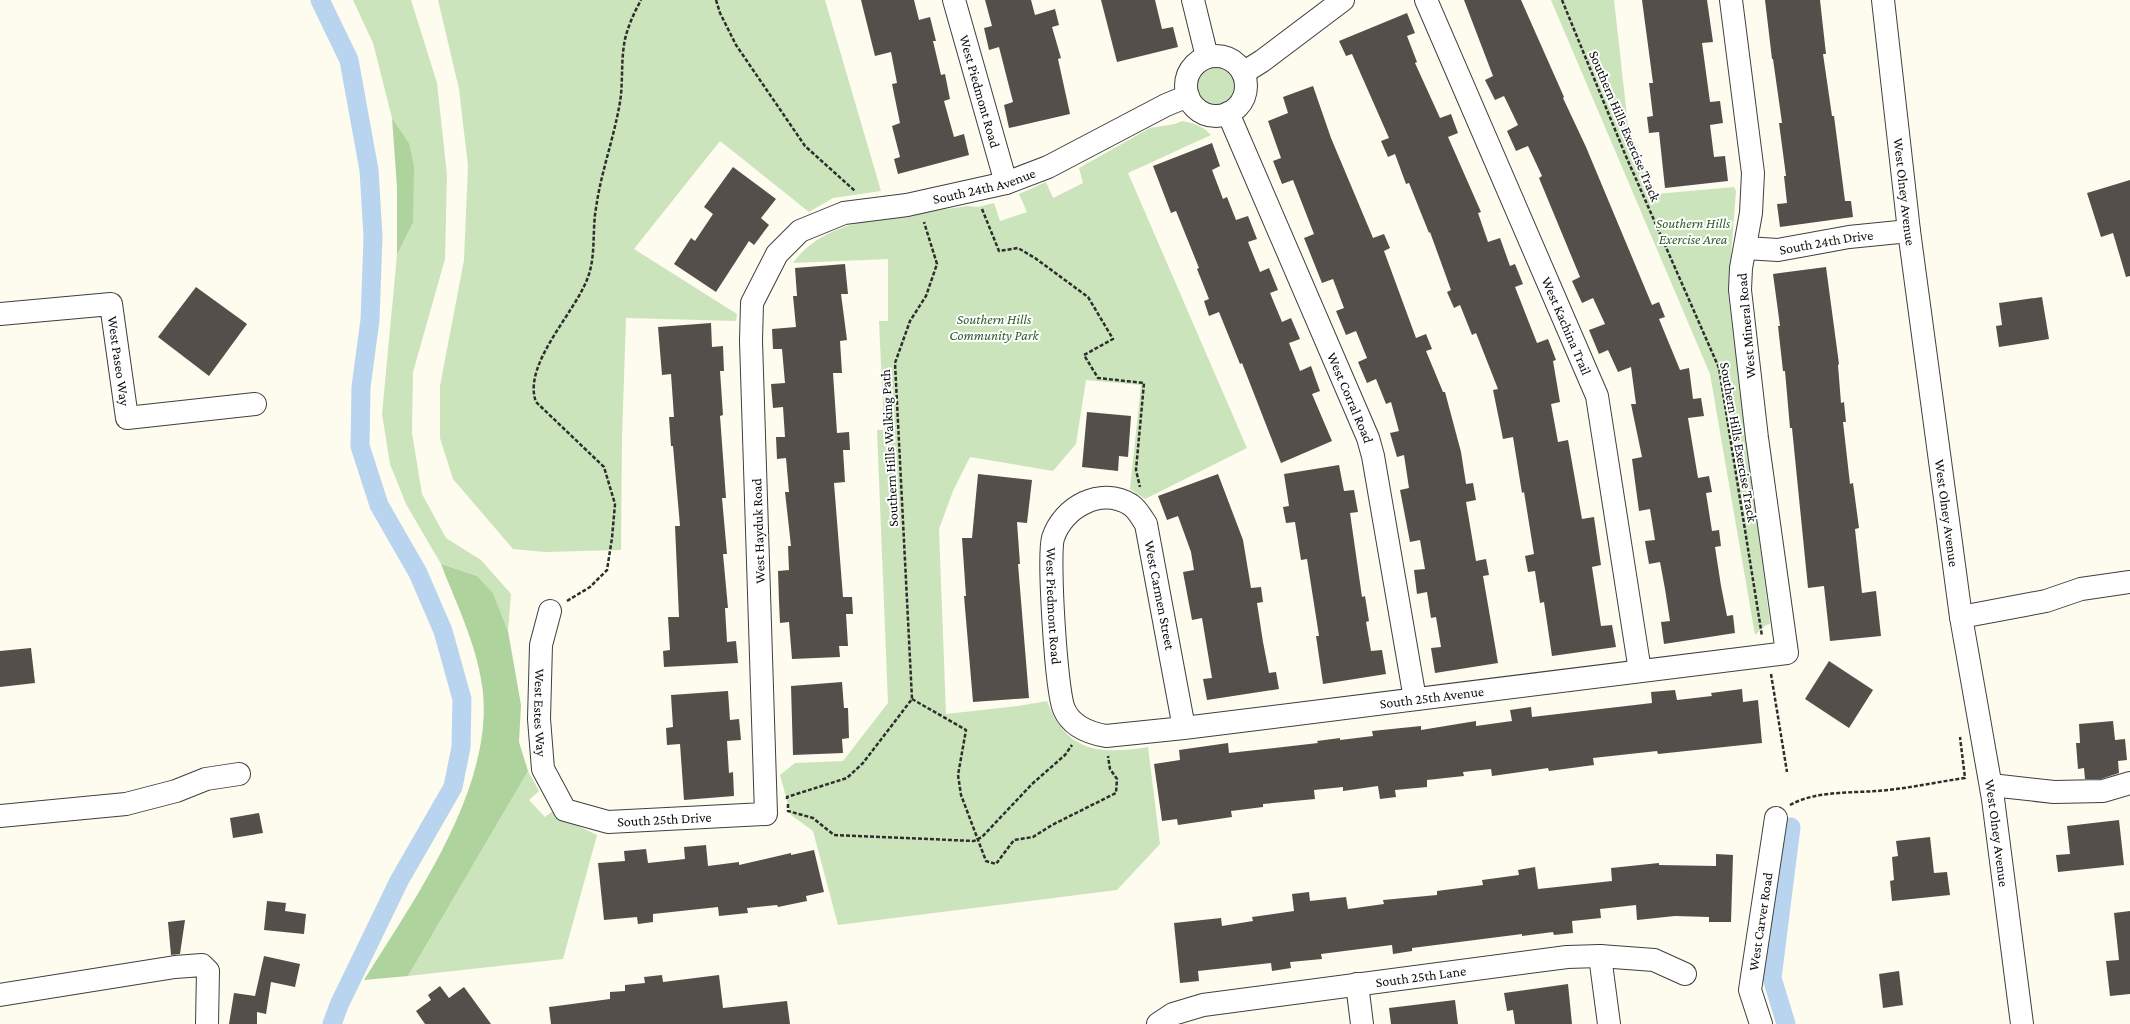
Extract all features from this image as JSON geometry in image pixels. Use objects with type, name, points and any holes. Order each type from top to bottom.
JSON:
[{"type":"street","name":"West Piedmont Road","points":[[954,0],[1006,183]]},
{"type":"street","points":[[1193,0],[1206,57]]},
{"type":"street","points":[[1243,73],[1262,61],[1344,0]]},
{"type":"street","name":"West Kachina Trail","points":[[1426,0],[1597,396],[1640,671]]},
{"type":"street","name":"West Mineral Road","points":[[1731,0],[1753,173],[1751,213],[1741,268],[1740,290],[1757,438],[1786,653]]},
{"type":"street","name":"West Olney Avenue","points":[[1883,0],[1909,231],[1961,617],[1991,785],[2022,1024]]},
{"type":"street","points":[[1206,57],[1222,57],[1234,62],[1243,73],[1245,90],[1242,100],[1237,107],[1228,113],[1215,116],[1206,114],[1196,108],[1188,96],[1186,82],[1192,68],[1206,57]]},
{"type":"street","name":"South 24th Avenue","points":[[777,254],[800,231],[844,213],[906,205],[975,190],[1006,183],[1048,167],[1166,105],[1188,96]]},
{"type":"street","name":"West Corral Road","points":[[1228,113],[1368,438],[1373,456],[1415,699]]},
{"type":"street","name":"South 24th Drive","points":[[1744,248],[1778,250],[1849,237],[1909,231]]},
{"type":"street","name":"West Hayduk Road","points":[[766,814],[751,341],[752,303],[777,254]]},
{"type":"street","name":"West Paseo Way","points":[[0,314],[111,304],[127,418],[255,404]]},
{"type":"street","name":"West Piedmont Road","points":[[1076,735],[1064,710],[1061,698],[1051,548],[1059,524],[1069,511],[1078,504],[1093,500],[1122,501],[1131,505]]},
{"type":"street","name":"West Carmen Street","points":[[1131,505],[1139,512],[1146,524],[1184,728]]},
{"type":"street","points":[[1961,617],[2046,601],[2081,589],[2130,582]]},
{"type":"street","name":"West Estes Way","points":[[550,611],[541,645],[539,719],[542,769],[565,810]]},
{"type":"street","name":"South 25th Avenue","points":[[1076,735],[1106,736],[1184,728],[1786,653]]},
{"type":"street","points":[[0,816],[126,804],[176,791],[206,779],[239,774]]},
{"type":"street","points":[[1991,785],[2054,792],[2103,791],[2130,783]]},
{"type":"street","name":"South 25th Drive","points":[[565,810],[608,822],[766,814]]},
{"type":"street","name":"West Carver Road","points":[[1761,1024],[1750,990],[1784,811]]},
{"type":"street","points":[[1600,956],[1609,1024]]},
{"type":"street","name":"South 25th Lane","points":[[1158,1024],[1173,1014],[1203,1005],[1560,958],[1600,956],[1654,960],[1685,974]]},
{"type":"street","points":[[0,995],[147,972],[202,966],[208,971],[207,1024]]},
{"type":"street","points":[[1357,984],[1362,1024]]},
{"type":"path","points":[[550,611],[590,587],[607,570],[612,538],[615,504],[604,467],[536,402],[533,393],[534,378],[542,358],[573,307],[589,277],[593,254],[596,208],[620,101],[624,44],[641,0]]},
{"type":"path","points":[[716,0],[720,13],[736,45],[804,146],[875,209]]},
{"type":"path","name":"Southern Hills Exercise Track","points":[[1562,0],[1625,154],[1719,368],[1765,655],[1774,686],[1787,772]]},
{"type":"path","points":[[975,190],[999,250],[1018,248],[1035,258],[1088,297],[1113,339],[1084,355],[1098,378],[1144,383],[1136,470],[1141,488],[1131,505]]},
{"type":"path","name":"Southern Hills Walking Path","points":[[912,700],[895,363],[907,328],[926,296],[938,264],[922,218]]},
{"type":"path","points":[[1076,735],[1065,755],[1032,784],[982,837],[977,839],[834,835],[813,818],[788,811],[787,797],[847,778],[863,763],[912,700],[966,730],[958,775],[962,801],[972,820],[977,839],[986,861],[996,864],[1014,840],[1032,837],[1052,825],[1116,793],[1117,779],[1110,769],[1108,754]]},
{"type":"path","points":[[1784,811],[1845,792],[1877,791],[1965,778],[1959,731]]},
{"type":"green space","points":[[353,0],[411,0],[437,83],[447,175],[445,259],[413,372],[412,433],[422,494],[446,538],[481,560],[511,594],[508,631],[493,593],[477,576],[441,564],[406,504],[390,464],[382,414],[397,255],[413,223],[409,143],[392,118],[373,43]]},
{"type":"green space","points":[[438,0],[825,0],[881,191],[833,198],[809,212],[720,141],[634,249],[737,314],[736,321],[626,318],[622,438],[621,550],[545,552],[513,549],[453,479],[440,438],[440,386],[464,260],[468,166],[459,89]]},
{"type":"green space","name":"Southern Hills Exercise Area","points":[[1551,0],[1614,0],[1628,125],[1656,194],[1734,187],[1736,191],[1728,292],[1770,624],[1766,625],[1755,635],[1710,374]]},
{"type":"green space","points":[[1216,56],[1232,61],[1237,65],[1241,70],[1246,86],[1241,102],[1237,107],[1232,111],[1216,116],[1200,111],[1195,107],[1191,102],[1186,86],[1191,70],[1195,65],[1200,61]]},
{"type":"green space","points":[[392,118],[409,143],[414,167],[413,223],[397,255],[397,187]]},
{"type":"green space","name":"Southern Hills Community Park","points":[[1182,121],[1198,125],[1211,135],[1128,173],[1247,448],[1145,499],[1130,489],[1141,385],[1086,380],[1076,444],[1053,471],[970,457],[953,491],[939,529],[946,714],[1018,706],[1047,701],[1055,718],[1064,731],[1074,740],[1086,746],[1114,750],[1148,747],[1160,844],[1117,890],[838,925],[813,831],[791,815],[780,775],[795,763],[843,761],[888,703],[877,430],[884,430],[879,321],[888,321],[888,259],[793,263],[809,246],[828,234],[849,225],[896,215],[966,206],[978,207],[994,203],[1000,221],[1027,212],[1019,194],[1046,182],[1053,198],[1083,183],[1079,168],[1150,128],[1175,124]]},
{"type":"green space","points":[[441,564],[477,576],[493,593],[508,631],[521,705],[519,742],[528,771],[408,976],[364,980],[406,914],[447,840],[464,801],[477,762],[483,723],[482,685],[470,639]]},
{"type":"green space","points":[[528,771],[539,791],[529,800],[545,817],[554,810],[572,823],[597,835],[563,959],[408,976]]},
{"type":"building","points":[[861,0],[914,0],[919,20],[930,17],[936,41],[933,41],[941,75],[945,74],[950,99],[944,101],[954,137],[964,134],[969,155],[898,174],[894,159],[900,157],[892,126],[900,123],[892,84],[897,83],[891,52],[875,56]]},
{"type":"building","points":[[985,0],[1031,0],[1035,15],[1055,9],[1059,25],[1052,27],[1061,58],[1058,59],[1070,114],[1009,128],[1004,105],[1013,102],[999,47],[989,50],[984,28],[992,26]]},
{"type":"building","points":[[1101,0],[1155,0],[1162,29],[1173,27],[1178,47],[1117,62]]},
{"type":"building","points":[[1464,0],[1521,0],[1564,97],[1563,98],[1586,147],[1652,305],[1659,302],[1665,317],[1659,319],[1680,370],[1689,368],[1693,399],[1701,398],[1704,416],[1688,418],[1698,478],[1709,476],[1712,492],[1706,493],[1712,531],[1719,530],[1721,546],[1715,547],[1721,586],[1727,616],[1733,615],[1735,633],[1664,644],[1661,622],[1670,621],[1665,589],[1660,562],[1649,564],[1645,541],[1655,540],[1650,509],[1639,511],[1632,459],[1642,457],[1631,404],[1636,404],[1631,367],[1618,372],[1608,350],[1599,354],[1589,330],[1605,324],[1593,298],[1582,303],[1572,281],[1580,277],[1539,178],[1542,176],[1528,146],[1516,151],[1507,131],[1518,125],[1504,96],[1495,100],[1485,80],[1493,76]]},
{"type":"building","points":[[1642,0],[1707,0],[1713,42],[1702,43],[1710,102],[1720,101],[1723,123],[1710,125],[1714,157],[1725,156],[1728,181],[1665,188],[1659,132],[1649,133],[1647,117],[1653,116],[1649,83],[1653,83]]},
{"type":"building","points":[[1765,0],[1820,0],[1826,54],[1823,54],[1832,116],[1834,116],[1845,201],[1851,201],[1853,217],[1780,227],[1777,204],[1787,203],[1784,176],[1786,176],[1779,123],[1782,123]]},
{"type":"building","points":[[1407,13],[1415,33],[1407,36],[1417,62],[1415,63],[1440,118],[1451,114],[1458,133],[1448,137],[1481,212],[1478,213],[1488,242],[1500,238],[1510,266],[1515,264],[1523,284],[1515,287],[1537,343],[1548,339],[1556,360],[1553,361],[1560,402],[1551,404],[1558,442],[1568,440],[1582,519],[1594,517],[1601,565],[1592,567],[1601,626],[1612,625],[1616,647],[1552,656],[1544,602],[1540,603],[1535,571],[1528,572],[1525,556],[1534,554],[1524,492],[1522,493],[1513,437],[1503,439],[1493,390],[1498,389],[1476,333],[1472,335],[1460,305],[1454,308],[1447,292],[1451,290],[1430,232],[1429,233],[1409,183],[1406,184],[1395,154],[1388,157],[1381,141],[1389,138],[1352,54],[1346,56],[1339,41]]},
{"type":"building","points":[[1313,86],[1331,138],[1373,238],[1384,234],[1390,248],[1384,251],[1416,338],[1426,334],[1432,349],[1426,351],[1443,392],[1445,392],[1461,452],[1466,484],[1473,483],[1476,500],[1466,502],[1476,561],[1486,559],[1489,575],[1483,576],[1498,663],[1435,673],[1431,648],[1441,647],[1436,617],[1431,618],[1427,592],[1417,594],[1414,570],[1425,569],[1420,540],[1410,542],[1400,490],[1409,488],[1404,455],[1397,457],[1390,433],[1399,431],[1391,402],[1386,404],[1376,379],[1367,383],[1358,362],[1367,358],[1356,331],[1346,335],[1336,311],[1344,308],[1333,279],[1322,283],[1304,238],[1314,234],[1293,180],[1282,184],[1273,161],[1281,158],[1268,121],[1288,113],[1283,97]]},
{"type":"building","points":[[1212,143],[1220,166],[1212,170],[1223,199],[1227,197],[1236,220],[1248,216],[1257,239],[1248,242],[1260,272],[1269,268],[1278,290],[1270,293],[1282,322],[1291,318],[1300,339],[1289,343],[1300,371],[1311,366],[1320,391],[1312,394],[1332,441],[1281,463],[1242,363],[1240,364],[1219,312],[1209,316],[1204,301],[1209,299],[1197,269],[1199,268],[1176,211],[1171,213],[1153,166]]},
{"type":"building","points":[[733,167],[776,199],[761,218],[769,225],[754,245],[749,241],[716,292],[674,264],[691,238],[695,241],[713,214],[704,207]]},
{"type":"building","points":[[2130,180],[2130,276],[2126,277],[2113,233],[2101,237],[2087,193]]},
{"type":"building","points":[[845,264],[848,294],[841,294],[847,340],[840,341],[842,373],[833,373],[837,433],[849,432],[850,450],[843,450],[845,482],[834,483],[843,597],[852,597],[853,614],[846,614],[848,646],[839,646],[840,657],[792,659],[789,622],[780,623],[778,571],[789,570],[788,546],[791,546],[785,492],[789,492],[786,458],[777,459],[776,437],[785,437],[783,407],[773,408],[771,384],[785,383],[782,349],[773,349],[772,329],[796,327],[793,296],[797,296],[795,268]]},
{"type":"building","points":[[1826,267],[1839,364],[1841,403],[1844,402],[1846,422],[1843,422],[1850,484],[1853,483],[1859,528],[1855,529],[1862,593],[1876,591],[1881,636],[1830,641],[1824,586],[1808,588],[1792,428],[1790,428],[1785,371],[1783,371],[1778,326],[1780,326],[1773,274]]},
{"type":"building","points":[[196,287],[247,324],[209,376],[158,337]]},
{"type":"building","points":[[2042,297],[2049,339],[1999,347],[1996,326],[2002,325],[1999,303]]},
{"type":"building","points":[[711,323],[712,347],[723,346],[724,371],[720,371],[723,415],[720,416],[726,498],[722,498],[727,554],[723,554],[728,608],[725,608],[727,642],[736,641],[738,663],[664,667],[663,651],[670,650],[668,617],[679,617],[675,526],[680,526],[669,417],[674,417],[671,374],[662,375],[658,327]]},
{"type":"building","points":[[1087,412],[1131,416],[1128,457],[1119,456],[1118,471],[1082,467]]},
{"type":"building","points":[[1339,465],[1344,491],[1354,490],[1358,512],[1350,513],[1362,597],[1365,596],[1369,621],[1366,622],[1371,651],[1382,650],[1386,674],[1323,684],[1316,636],[1319,636],[1307,559],[1301,560],[1295,522],[1286,523],[1283,507],[1289,506],[1284,474]]},
{"type":"building","points":[[978,474],[1032,480],[1027,523],[1017,522],[1020,564],[1018,564],[1029,698],[973,702],[964,596],[966,596],[962,538],[972,538]]},
{"type":"building","points":[[1218,474],[1243,540],[1251,588],[1261,587],[1263,602],[1257,603],[1263,642],[1269,673],[1276,672],[1279,689],[1207,700],[1203,679],[1212,678],[1202,618],[1192,620],[1183,572],[1194,570],[1191,552],[1178,516],[1167,520],[1158,496]]},
{"type":"building","points":[[31,648],[35,683],[0,687],[0,651]]},
{"type":"building","points":[[1829,661],[1873,690],[1849,728],[1805,699]]},
{"type":"building","points":[[842,682],[844,708],[848,708],[849,738],[842,739],[843,753],[793,755],[791,686]]},
{"type":"building","points":[[1742,689],[1743,702],[1758,700],[1762,743],[1658,754],[1657,751],[1593,758],[1594,765],[1549,771],[1548,768],[1492,776],[1491,769],[1463,772],[1464,776],[1427,780],[1427,787],[1395,790],[1396,797],[1380,799],[1378,786],[1343,791],[1343,787],[1314,790],[1315,799],[1263,804],[1263,807],[1231,811],[1232,817],[1178,825],[1177,819],[1162,821],[1154,764],[1180,760],[1179,750],[1228,743],[1229,753],[1318,743],[1317,741],[1340,738],[1340,740],[1373,736],[1372,731],[1421,726],[1421,730],[1476,721],[1476,726],[1512,721],[1510,710],[1531,707],[1532,717],[1652,703],[1651,692],[1675,690],[1677,700],[1712,696],[1711,693]]},
{"type":"building","points":[[728,691],[730,720],[739,719],[741,740],[727,741],[729,773],[733,772],[734,796],[684,800],[680,744],[667,745],[666,728],[673,727],[671,695]]},
{"type":"building","points":[[2113,721],[2115,740],[2125,739],[2127,760],[2118,761],[2119,773],[2101,779],[2085,779],[2084,768],[2078,769],[2076,743],[2080,743],[2079,724]]},
{"type":"building","points":[[259,813],[263,833],[233,838],[230,818]]},
{"type":"building","points":[[2119,820],[2124,865],[2058,872],[2056,855],[2070,854],[2067,826]]},
{"type":"building","points":[[1930,837],[1934,873],[1947,872],[1950,895],[1892,901],[1890,881],[1894,880],[1892,857],[1898,856],[1896,841]]},
{"type":"building","points":[[706,845],[708,866],[739,862],[739,865],[791,853],[791,855],[814,850],[824,892],[806,896],[807,901],[778,907],[777,905],[747,908],[748,913],[719,916],[718,907],[653,914],[653,922],[638,924],[637,917],[604,920],[598,863],[625,861],[624,851],[646,849],[648,863],[685,859],[684,847]]},
{"type":"building","points":[[1716,854],[1733,855],[1731,922],[1709,922],[1709,917],[1675,916],[1637,920],[1636,905],[1600,909],[1601,918],[1572,921],[1573,933],[1554,935],[1553,932],[1522,936],[1522,934],[1412,948],[1412,951],[1393,954],[1392,945],[1352,950],[1321,954],[1322,959],[1290,962],[1291,968],[1272,971],[1271,963],[1198,971],[1199,981],[1180,983],[1174,923],[1221,918],[1222,926],[1253,921],[1252,917],[1294,911],[1292,894],[1309,892],[1310,901],[1346,897],[1348,909],[1384,904],[1383,900],[1437,895],[1437,891],[1483,885],[1482,880],[1519,875],[1518,870],[1535,867],[1538,889],[1612,881],[1611,868],[1659,863],[1659,865],[1716,866]]},
{"type":"building","points":[[267,901],[286,903],[285,911],[306,914],[304,934],[264,930]]},
{"type":"building","points":[[2130,911],[2130,994],[2110,996],[2106,961],[2119,960],[2114,913]]},
{"type":"building","points":[[185,920],[180,954],[171,955],[168,922]]},
{"type":"building","points":[[264,956],[300,964],[295,987],[271,982],[266,1014],[257,1012],[257,1024],[229,1024],[234,993],[255,996]]},
{"type":"building","points":[[1899,971],[1903,1005],[1883,1008],[1879,974]]},
{"type":"building","points":[[662,975],[663,982],[719,975],[723,1008],[787,1001],[790,1024],[551,1024],[549,1007],[610,999],[610,992],[625,991],[625,985],[645,983],[644,977]]},
{"type":"building","points":[[1568,984],[1572,1024],[1515,1024],[1513,1010],[1507,1011],[1504,993]]},
{"type":"building","points":[[440,986],[449,998],[464,987],[491,1024],[425,1024],[416,1011],[431,1000],[428,995]]},
{"type":"building","points":[[1455,1000],[1458,1024],[1391,1024],[1389,1008]]},
{"type":"waterway","points":[[320,0],[349,60],[369,170],[373,237],[370,320],[361,387],[360,446],[379,505],[418,573],[443,631],[462,699],[461,747],[453,787],[399,881],[339,1005],[332,1024]]},
{"type":"waterway","points":[[1786,1024],[1772,978],[1791,827]]}]
